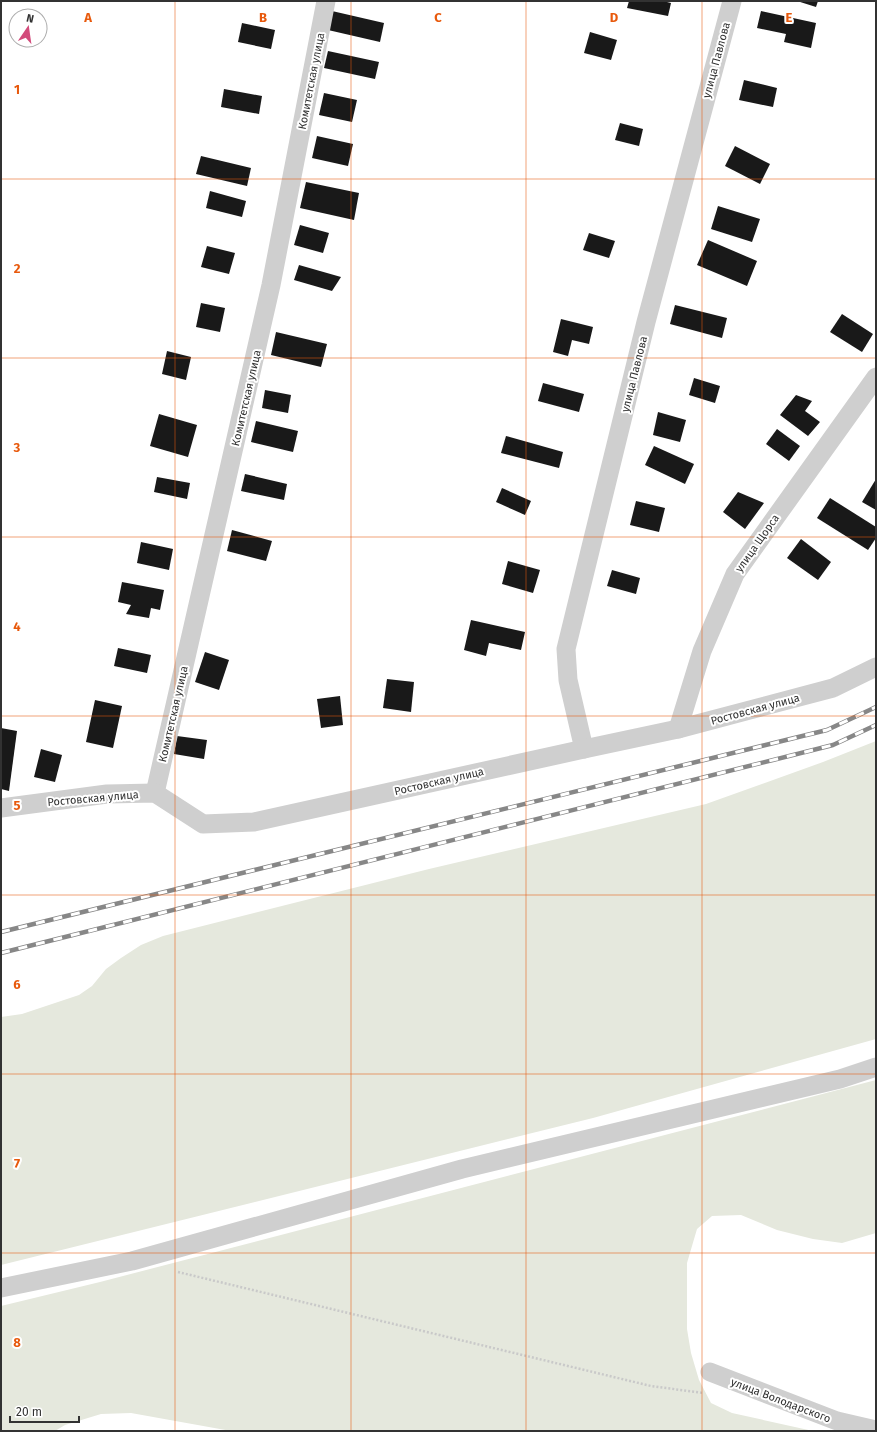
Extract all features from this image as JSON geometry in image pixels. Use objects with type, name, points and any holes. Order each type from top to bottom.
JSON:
[{"type":"street","name":"Комитетская улица","points":[[155,793],[272,285],[326,1]]},
{"type":"street","name":"улица Павлова","points":[[584,749],[568,680],[566,649],[646,322],[732,1]]},
{"type":"street","name":"улица Щорса","points":[[678,729],[702,651],[735,574],[876,377]]},
{"type":"street","name":"Ростовская улица","points":[[1,808],[107,794],[155,793],[203,824],[254,822],[678,729],[833,688],[876,667]]},
{"type":"street","points":[[1,1288],[132,1261],[462,1169],[840,1079],[876,1067]]},
{"type":"street","name":"улица Володарского","points":[[710,1372],[837,1421],[876,1430]]},
{"type":"path","points":[[171,1270],[651,1386],[703,1393]]},
{"type":"shaded area","points":[[876,741],[876,1039],[593,1118],[1,1265],[1,1017],[22,1014],[79,995],[92,986],[106,969],[121,958],[141,945],[163,936],[429,869],[706,804],[823,762]]},
{"type":"shaded area","points":[[876,1080],[876,1233],[842,1243],[813,1239],[777,1230],[741,1215],[712,1216],[697,1229],[687,1263],[687,1329],[691,1353],[699,1380],[711,1403],[732,1413],[813,1431],[231,1431],[131,1413],[101,1414],[65,1425],[55,1431],[1,1431],[1,1306],[100,1282]]},
{"type":"building","points":[[629,1],[663,1],[671,3],[668,16],[627,8]]},
{"type":"building","points":[[797,1],[818,1],[816,7]]},
{"type":"building","points":[[332,11],[384,23],[380,42],[328,30]]},
{"type":"building","points":[[761,11],[816,23],[811,48],[784,42],[786,34],[757,28]]},
{"type":"building","points":[[242,23],[275,30],[271,49],[238,42]]},
{"type":"building","points":[[590,32],[617,40],[611,60],[584,53]]},
{"type":"building","points":[[328,51],[379,62],[375,79],[324,68]]},
{"type":"building","points":[[744,80],[777,88],[773,107],[739,100]]},
{"type":"building","points":[[224,89],[262,96],[259,114],[221,107]]},
{"type":"building","points":[[324,93],[357,100],[352,122],[319,115]]},
{"type":"building","points":[[620,123],[643,129],[639,146],[615,140]]},
{"type":"building","points":[[317,136],[353,144],[348,166],[312,158]]},
{"type":"building","points":[[735,146],[770,164],[760,184],[725,166]]},
{"type":"building","points":[[201,156],[251,168],[247,186],[196,174]]},
{"type":"building","points":[[306,182],[359,193],[354,220],[300,208]]},
{"type":"building","points":[[210,191],[246,201],[242,217],[206,208]]},
{"type":"building","points":[[718,206],[760,219],[752,242],[711,229]]},
{"type":"building","points":[[300,225],[329,233],[323,253],[294,245]]},
{"type":"building","points":[[589,233],[615,241],[609,258],[583,250]]},
{"type":"building","points":[[708,240],[757,261],[747,286],[697,265]]},
{"type":"building","points":[[207,246],[235,253],[229,274],[201,267]]},
{"type":"building","points":[[299,265],[341,277],[332,291],[294,280]]},
{"type":"building","points":[[201,303],[225,308],[220,332],[196,327]]},
{"type":"building","points":[[675,305],[727,318],[722,338],[670,324]]},
{"type":"building","points":[[842,314],[873,334],[862,352],[830,332]]},
{"type":"building","points":[[561,319],[593,327],[589,344],[572,340],[568,356],[553,352]]},
{"type":"building","points":[[276,332],[327,344],[321,367],[271,355]]},
{"type":"building","points":[[167,351],[191,357],[186,380],[162,374]]},
{"type":"building","points":[[694,378],[720,386],[715,403],[689,395]]},
{"type":"building","points":[[543,383],[584,394],[579,412],[538,401]]},
{"type":"building","points":[[265,390],[291,395],[288,413],[262,408]]},
{"type":"building","points":[[796,395],[812,401],[805,411],[820,422],[808,436],[780,415]]},
{"type":"building","points":[[658,412],[686,420],[680,442],[653,435]]},
{"type":"building","points":[[159,414],[197,425],[188,457],[150,446]]},
{"type":"building","points":[[256,421],[298,431],[293,452],[251,442]]},
{"type":"building","points":[[777,429],[800,446],[789,461],[766,444]]},
{"type":"building","points":[[506,436],[563,452],[559,468],[501,453]]},
{"type":"building","points":[[654,446],[694,464],[685,484],[645,465]]},
{"type":"building","points":[[245,474],[287,484],[284,500],[241,491]]},
{"type":"building","points":[[157,477],[190,483],[187,499],[154,492]]},
{"type":"building","points":[[876,479],[876,510],[862,502]]},
{"type":"building","points":[[502,488],[531,501],[525,515],[496,502]]},
{"type":"building","points":[[738,492],[764,503],[745,529],[723,512]]},
{"type":"building","points":[[830,498],[876,527],[876,538],[868,550],[817,518]]},
{"type":"building","points":[[636,501],[665,508],[659,532],[630,525]]},
{"type":"building","points":[[232,530],[272,541],[266,561],[227,551]]},
{"type":"building","points":[[801,539],[831,562],[818,580],[787,558]]},
{"type":"building","points":[[141,542],[173,549],[169,570],[137,563]]},
{"type":"building","points":[[508,561],[540,570],[533,593],[502,584]]},
{"type":"building","points":[[612,570],[640,578],[636,594],[607,586]]},
{"type":"building","points":[[122,582],[164,590],[160,610],[151,608],[149,618],[126,614],[131,605],[118,602]]},
{"type":"building","points":[[471,620],[525,632],[521,650],[489,643],[486,656],[464,650]]},
{"type":"building","points":[[118,648],[151,655],[147,673],[114,666]]},
{"type":"building","points":[[205,652],[229,660],[219,690],[195,682]]},
{"type":"building","points":[[387,679],[414,682],[411,712],[383,708]]},
{"type":"building","points":[[340,696],[343,725],[321,728],[317,699]]},
{"type":"building","points":[[95,700],[122,706],[113,748],[86,742]]},
{"type":"building","points":[[1,728],[17,731],[9,791],[1,789]]},
{"type":"building","points":[[177,736],[207,740],[204,759],[174,754]]},
{"type":"building","points":[[41,749],[62,755],[55,782],[34,777]]},
{"type":"railway","points":[[1,932],[827,730],[876,707]]},
{"type":"railway","points":[[1,953],[833,745],[876,725]]}]
